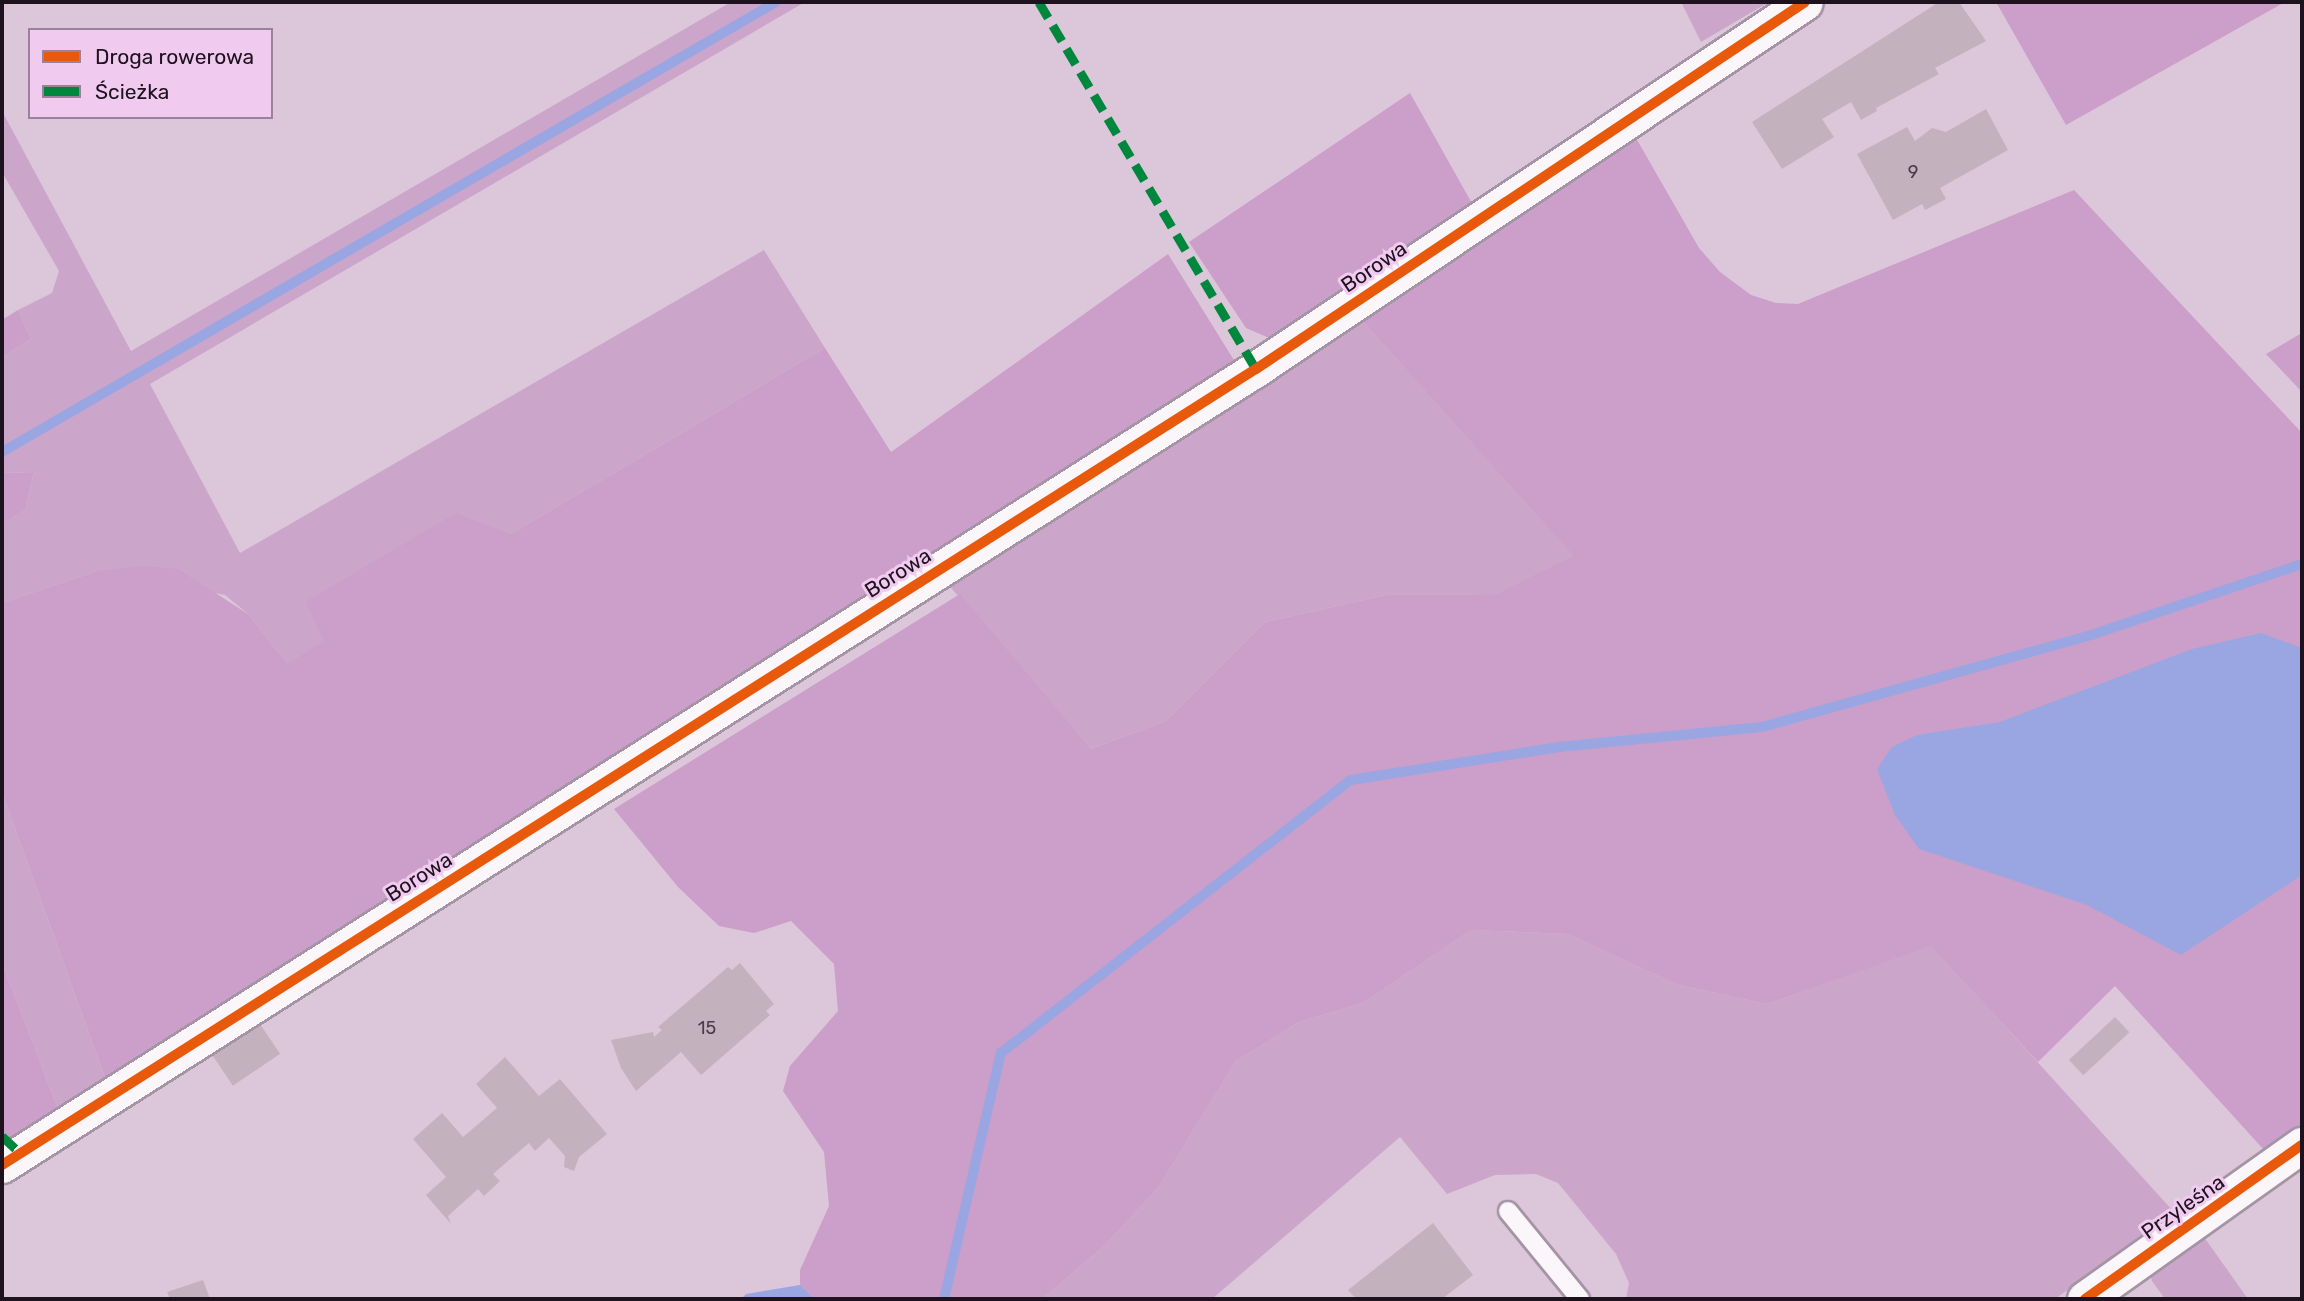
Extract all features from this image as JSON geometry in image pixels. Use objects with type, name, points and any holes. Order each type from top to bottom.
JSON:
[{"type":"street","name":"Borowa","points":[[2,1165],[1256,369],[1805,2]]},
{"type":"street","name":"Przyleśna","points":[[2085,1299],[2302,1145]]},
{"type":"lane","points":[[1508,1211],[1580,1299]]},
{"type":"shaded area","points":[[731,2],[805,2],[150,384],[240,553],[764,250],[825,348],[511,534],[305,602],[325,641],[287,663],[248,614],[225,595],[97,571],[2,603],[2,524],[25,510],[34,472],[2,473],[2,357],[31,339],[18,310],[52,293],[59,271],[2,172],[2,111],[131,351]]},
{"type":"shaded area","points":[[1681,2],[1769,2],[1701,42]]},
{"type":"shaded area","points":[[1996,2],[2285,2],[2066,125]]},
{"type":"shaded area","points":[[1410,93],[1478,214],[1276,341],[1246,328],[1189,242]]},
{"type":"shaded area","points":[[1632,131],[1699,248],[1720,272],[1751,295],[1776,303],[1798,304],[2074,190],[2302,433],[2302,1125],[2265,1151],[2115,986],[2038,1062],[1931,946],[1767,1004],[1678,985],[1568,934],[1471,930],[1363,1003],[1299,1022],[1236,1061],[1158,1188],[1105,1245],[1042,1299],[815,1299],[800,1285],[800,1270],[829,1206],[824,1152],[783,1091],[790,1066],[838,1011],[834,964],[791,921],[754,933],[719,926],[678,887],[614,809],[960,594],[1091,749],[1166,721],[1265,622],[1386,595],[1496,594],[1574,556],[1359,317]]},
{"type":"shaded area","points":[[1168,254],[1237,365],[107,1083],[2,792],[2,603],[97,571],[144,566],[178,569],[248,614],[287,663],[324,641],[305,602],[456,513],[511,534],[825,348],[891,452]]},
{"type":"shaded area","points":[[18,310],[31,339],[2,357],[2,320]]},
{"type":"shaded area","points":[[1359,317],[1575,556],[1551,571],[1496,594],[1386,595],[1265,622],[1166,721],[1091,749],[946,582]]},
{"type":"shaded area","points":[[2302,333],[2302,392],[2266,354]]},
{"type":"shaded area","points":[[34,472],[25,510],[2,524],[2,473]]},
{"type":"shaded area","points":[[2,792],[107,1083],[60,1114],[2,963]]},
{"type":"shaded area","points":[[1471,930],[1568,934],[1678,985],[1767,1004],[1931,945],[2174,1212],[2055,1299],[1626,1299],[1629,1283],[1616,1254],[1558,1183],[1536,1174],[1495,1175],[1447,1194],[1400,1137],[1212,1299],[1042,1299],[1105,1245],[1158,1188],[1236,1061],[1299,1022],[1363,1003]]},
{"type":"shaded area","points":[[2,963],[60,1114],[2,1150]]},
{"type":"shaded area","points":[[2204,1237],[2248,1299],[2165,1299],[2152,1281],[2150,1273]]},
{"type":"water","points":[[2261,633],[2302,648],[2302,875],[2181,955],[2087,905],[1919,849],[1895,815],[1877,769],[1892,747],[1917,735],[2000,722],[2192,649]]},
{"type":"water","points":[[800,1285],[815,1299],[741,1299],[746,1294]]},
{"type":"building","points":[[1939,2],[1959,2],[1986,41],[1935,68],[1939,74],[1876,108],[1877,111],[1861,120],[1851,102],[1822,119],[1834,137],[1782,169],[1752,122]]},
{"type":"building","points":[[1986,109],[2008,150],[1940,188],[1946,199],[1925,210],[1922,204],[1893,220],[1857,154],[1907,127],[1915,141],[1932,128],[1946,132]]},
{"type":"building","points":[[740,963],[774,1004],[766,1011],[770,1015],[701,1075],[681,1052],[636,1091],[621,1068],[611,1040],[653,1032],[654,1037],[662,1030],[658,1027],[728,967],[732,970]]},
{"type":"building","points":[[2115,1017],[2129,1032],[2083,1075],[2069,1060]]},
{"type":"building","points":[[260,1024],[280,1054],[233,1086],[213,1056]]},
{"type":"building","points":[[505,1057],[539,1096],[560,1079],[607,1134],[579,1157],[574,1171],[564,1167],[565,1156],[549,1138],[535,1151],[529,1143],[493,1174],[500,1181],[484,1196],[478,1189],[448,1216],[451,1224],[426,1195],[446,1177],[413,1139],[442,1113],[463,1137],[497,1108],[476,1084]]},
{"type":"building","points":[[1433,1223],[1473,1275],[1442,1299],[1356,1299],[1348,1290]]},
{"type":"building","points":[[203,1280],[210,1299],[170,1299],[167,1292]]},
{"type":"waterway","points":[[2,452],[776,2]]},
{"type":"waterway","points":[[944,1299],[1001,1053],[1351,780],[1559,747],[1762,727],[2091,635],[2302,564]]},
{"type":"marked path","points":[[1039,2],[1256,369]]},
{"type":"marked path","points":[[2,1136],[20,1153]]},
{"type":"cycle path","points":[[2,1165],[1256,369],[1805,2]]},
{"type":"cycle path","points":[[2085,1299],[2302,1145]]}]
